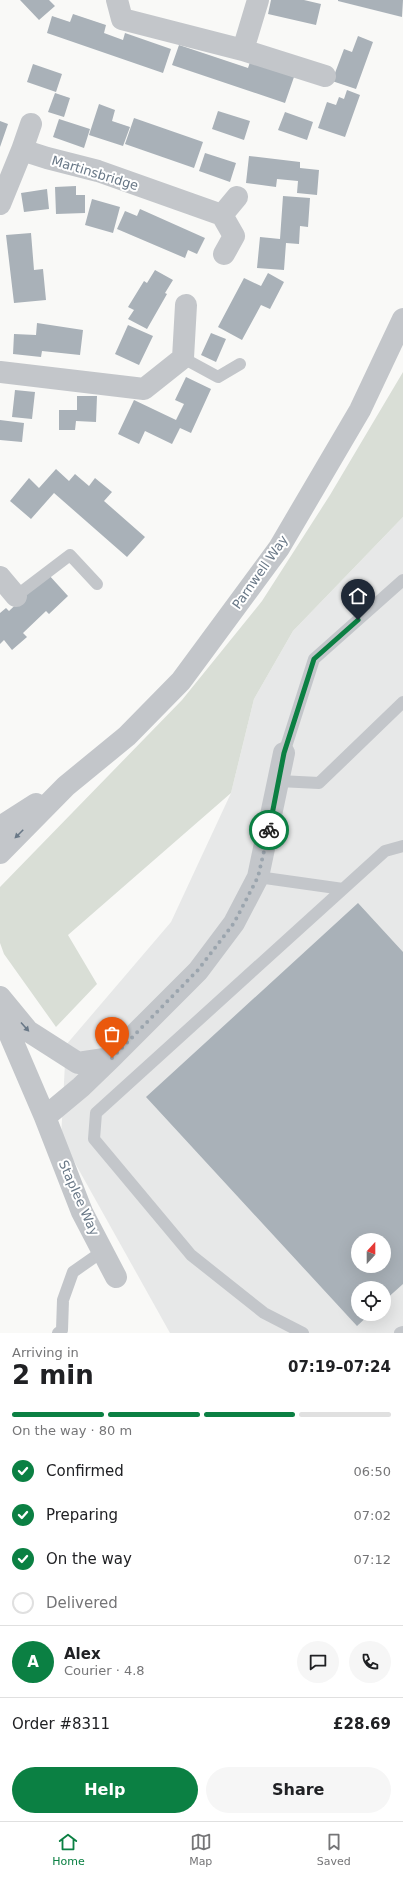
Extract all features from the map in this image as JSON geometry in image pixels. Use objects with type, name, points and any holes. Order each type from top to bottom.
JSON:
[{"type":"street","points":[[117,0],[122,19],[243,50],[325,76]]},
{"type":"street","points":[[243,50],[258,0]]},
{"type":"street","points":[[0,204],[31,124]]},
{"type":"street","name":"Martinsbridge","points":[[22,150],[46,158],[98,171],[222,215]]},
{"type":"street","points":[[224,254],[234,236],[222,215],[238,197]]},
{"type":"street","points":[[0,372],[144,389],[183,358],[186,306]]},
{"type":"street","name":"Parnwell Way","points":[[0,853],[66,786],[127,736],[181,681],[279,548],[360,410],[403,319]]},
{"type":"street","points":[[0,577],[16,596]]},
{"type":"street","points":[[45,1118],[112,1058],[198,970],[234,923],[258,877],[284,753]]},
{"type":"street","name":"Parnwell Way","points":[[0,827],[66,786]]},
{"type":"street","points":[[0,997],[28,1031],[78,1063],[112,1058]]},
{"type":"street","name":"Staplee Way","points":[[2,1022],[45,1118],[82,1212],[116,1277]]},
{"type":"lane","points":[[183,358],[218,377],[240,364]]},
{"type":"lane","points":[[16,596],[70,555],[97,584]]},
{"type":"lane","points":[[284,753],[314,659],[403,580]]},
{"type":"lane","points":[[279,781],[319,783],[403,702]]},
{"type":"lane","points":[[303,1333],[264,1312],[191,1255],[94,1139],[96,1113],[385,851],[403,846]]},
{"type":"lane","points":[[258,877],[342,889]]},
{"type":"lane","points":[[58,1333],[62,1330],[63,1300],[73,1272],[103,1251]]},
{"type":"shaded area","points":[[403,372],[403,517],[293,631],[254,699],[231,793],[68,935],[97,984],[56,1027],[4,954],[0,943],[0,887],[182,700],[262,601],[330,495]]},
{"type":"shaded area","points":[[403,517],[403,1333],[170,1333],[61,1138],[66,1045],[171,922],[231,793],[254,699],[293,631]]},
{"type":"building","points":[[20,0],[49,0],[55,6],[39,20]]},
{"type":"building","points":[[271,0],[304,0],[321,4],[316,25],[268,14]]},
{"type":"building","points":[[338,0],[403,0],[402,17],[338,1]]},
{"type":"building","points":[[73,14],[106,25],[104,33],[123,40],[125,33],[171,49],[163,73],[47,33],[52,16],[70,22]]},
{"type":"building","points":[[358,36],[373,42],[356,89],[332,81],[344,49],[352,52]]},
{"type":"building","points":[[179,45],[248,68],[250,62],[294,77],[285,103],[172,65]]},
{"type":"building","points":[[33,64],[62,74],[56,92],[27,82]]},
{"type":"building","points":[[347,90],[360,95],[345,137],[318,128],[327,102],[336,105],[339,97],[344,99]]},
{"type":"building","points":[[55,93],[70,98],[64,117],[48,112]]},
{"type":"building","points":[[99,104],[115,110],[112,121],[130,127],[123,146],[89,135]]},
{"type":"building","points":[[218,111],[250,121],[244,140],[212,129]]},
{"type":"building","points":[[285,112],[313,122],[307,140],[278,130]]},
{"type":"building","points":[[134,118],[203,142],[194,168],[125,144]]},
{"type":"building","points":[[59,119],[90,129],[84,148],[53,137]]},
{"type":"building","points":[[0,121],[8,124],[0,147]]},
{"type":"building","points":[[205,153],[236,163],[230,182],[199,171]]},
{"type":"building","points":[[249,156],[300,162],[300,168],[319,170],[317,195],[297,193],[298,181],[277,179],[276,187],[246,183]]},
{"type":"building","points":[[76,186],[76,195],[85,195],[85,213],[56,214],[55,187]]},
{"type":"building","points":[[47,189],[49,209],[24,212],[21,193]]},
{"type":"building","points":[[283,196],[310,198],[308,227],[300,226],[299,244],[286,243],[284,270],[257,268],[260,237],[280,239]]},
{"type":"building","points":[[92,199],[120,207],[113,233],[85,225]]},
{"type":"building","points":[[140,209],[205,238],[197,254],[188,250],[185,258],[117,229],[125,211],[137,216]]},
{"type":"building","points":[[31,233],[34,270],[43,269],[46,300],[14,303],[6,235]]},
{"type":"building","points":[[155,270],[173,280],[165,293],[167,294],[147,329],[128,319],[134,310],[128,307],[144,281],[147,283]]},
{"type":"building","points":[[268,273],[284,282],[270,309],[261,305],[242,340],[218,327],[244,278],[261,286]]},
{"type":"building","points":[[37,323],[83,330],[80,355],[42,351],[41,357],[13,354],[14,334],[36,335]]},
{"type":"building","points":[[128,325],[153,336],[139,365],[115,354]]},
{"type":"building","points":[[211,333],[226,339],[216,362],[201,355]]},
{"type":"building","points":[[186,377],[211,389],[191,433],[180,428],[172,444],[145,431],[139,444],[118,434],[134,400],[176,420],[184,404],[175,400]]},
{"type":"building","points":[[15,390],[35,392],[32,419],[12,417]]},
{"type":"building","points":[[77,396],[97,396],[96,422],[76,421],[75,430],[59,430],[59,410],[77,410]]},
{"type":"building","points":[[0,420],[24,423],[22,442],[0,440]]},
{"type":"building","points":[[56,469],[69,481],[75,474],[89,486],[95,478],[112,492],[104,501],[145,537],[127,557],[54,493],[31,519],[10,501],[29,478],[39,488]]},
{"type":"building","points":[[48,574],[68,596],[49,614],[46,611],[23,633],[27,637],[12,650],[4,640],[0,644],[0,613],[6,608],[9,611]]},
{"type":"building","points":[[358,903],[403,952],[403,1284],[391,1295],[391,1281],[351,1281],[351,1319],[146,1097]]},
{"type":"building","points":[[352,1321],[362,1321],[357,1326]]},
{"type":"way so far","points":[[112,1058],[198,970],[234,923],[258,877],[269,830]]},
{"type":"route","points":[[269,830],[284,753],[314,659],[358,620]]}]
